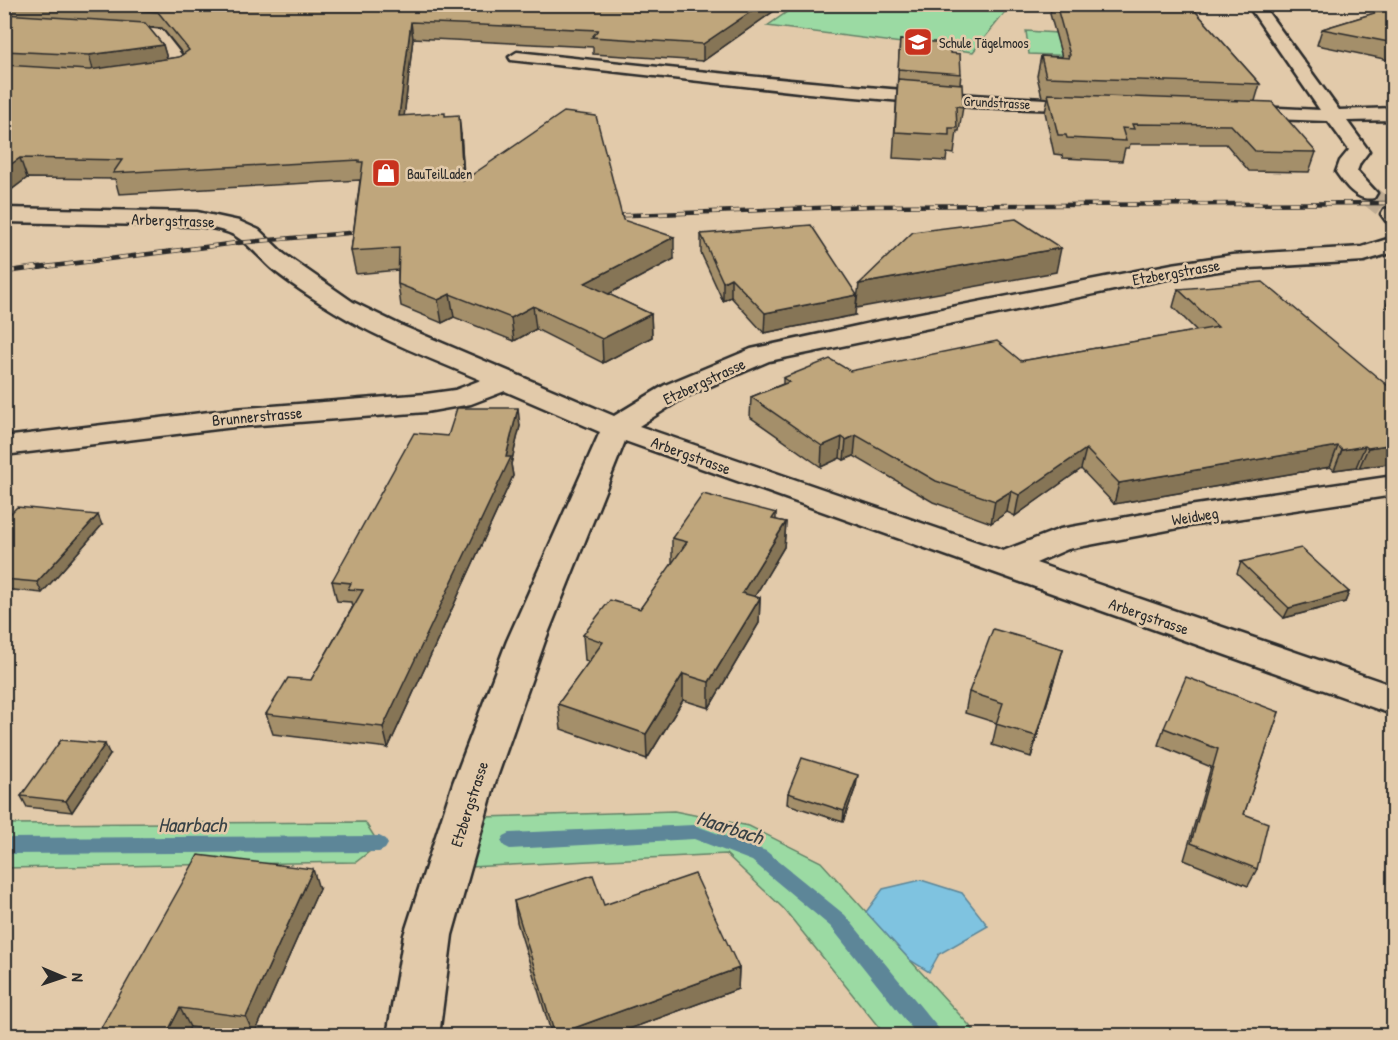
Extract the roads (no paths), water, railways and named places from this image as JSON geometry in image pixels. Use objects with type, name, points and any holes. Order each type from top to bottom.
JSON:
[{"type":"street","points":[[1254,4],[1359,151],[1350,161],[1346,172],[1366,193]]},
{"type":"street","points":[[87,28],[156,33],[183,67],[131,75]]},
{"type":"street","name":"Grundstrasse","points":[[517,57],[820,89],[973,102],[1114,107]]},
{"type":"street","points":[[1221,111],[1335,116],[1394,114]]},
{"type":"street","name":"Arbergstrasse","points":[[4,215],[197,219],[224,222],[248,234],[271,251],[276,259],[344,307],[391,331],[616,428],[1394,701]]},
{"type":"street","name":"Etzbergstrasse","points":[[413,1035],[428,935],[474,783],[526,641],[616,428],[675,391],[761,356],[875,330],[1172,271],[1232,262],[1364,254],[1394,244]]},
{"type":"street","name":"Brunnerstrasse","points":[[4,446],[234,418],[426,403],[461,398],[507,380]]},
{"type":"street","name":"Weidweg","points":[[1001,565],[1060,540],[1189,516],[1394,485]]},
{"type":"water","points":[[921,880],[962,893],[988,926],[939,954],[929,972],[910,960],[866,912],[883,889]]},
{"type":"waterway","name":"Haarbach","points":[[510,841],[694,832],[759,856],[838,921],[932,1036]]},
{"type":"waterway","name":"Haarbach","points":[[4,846],[379,844]]},
{"type":"tunnel","points":[[1366,193],[1392,214]]},
{"type":"railway","points":[[605,216],[871,206],[1394,203]]},
{"type":"railway","points":[[29,269],[237,243],[371,231]]},
{"type":"railway","points":[[4,272],[41,267]]},
{"type":"place","name":"Schule Tägelmoos","points":[[918,42]]},
{"type":"place","name":"BauTeilLaden","points":[[386,173]]}]
